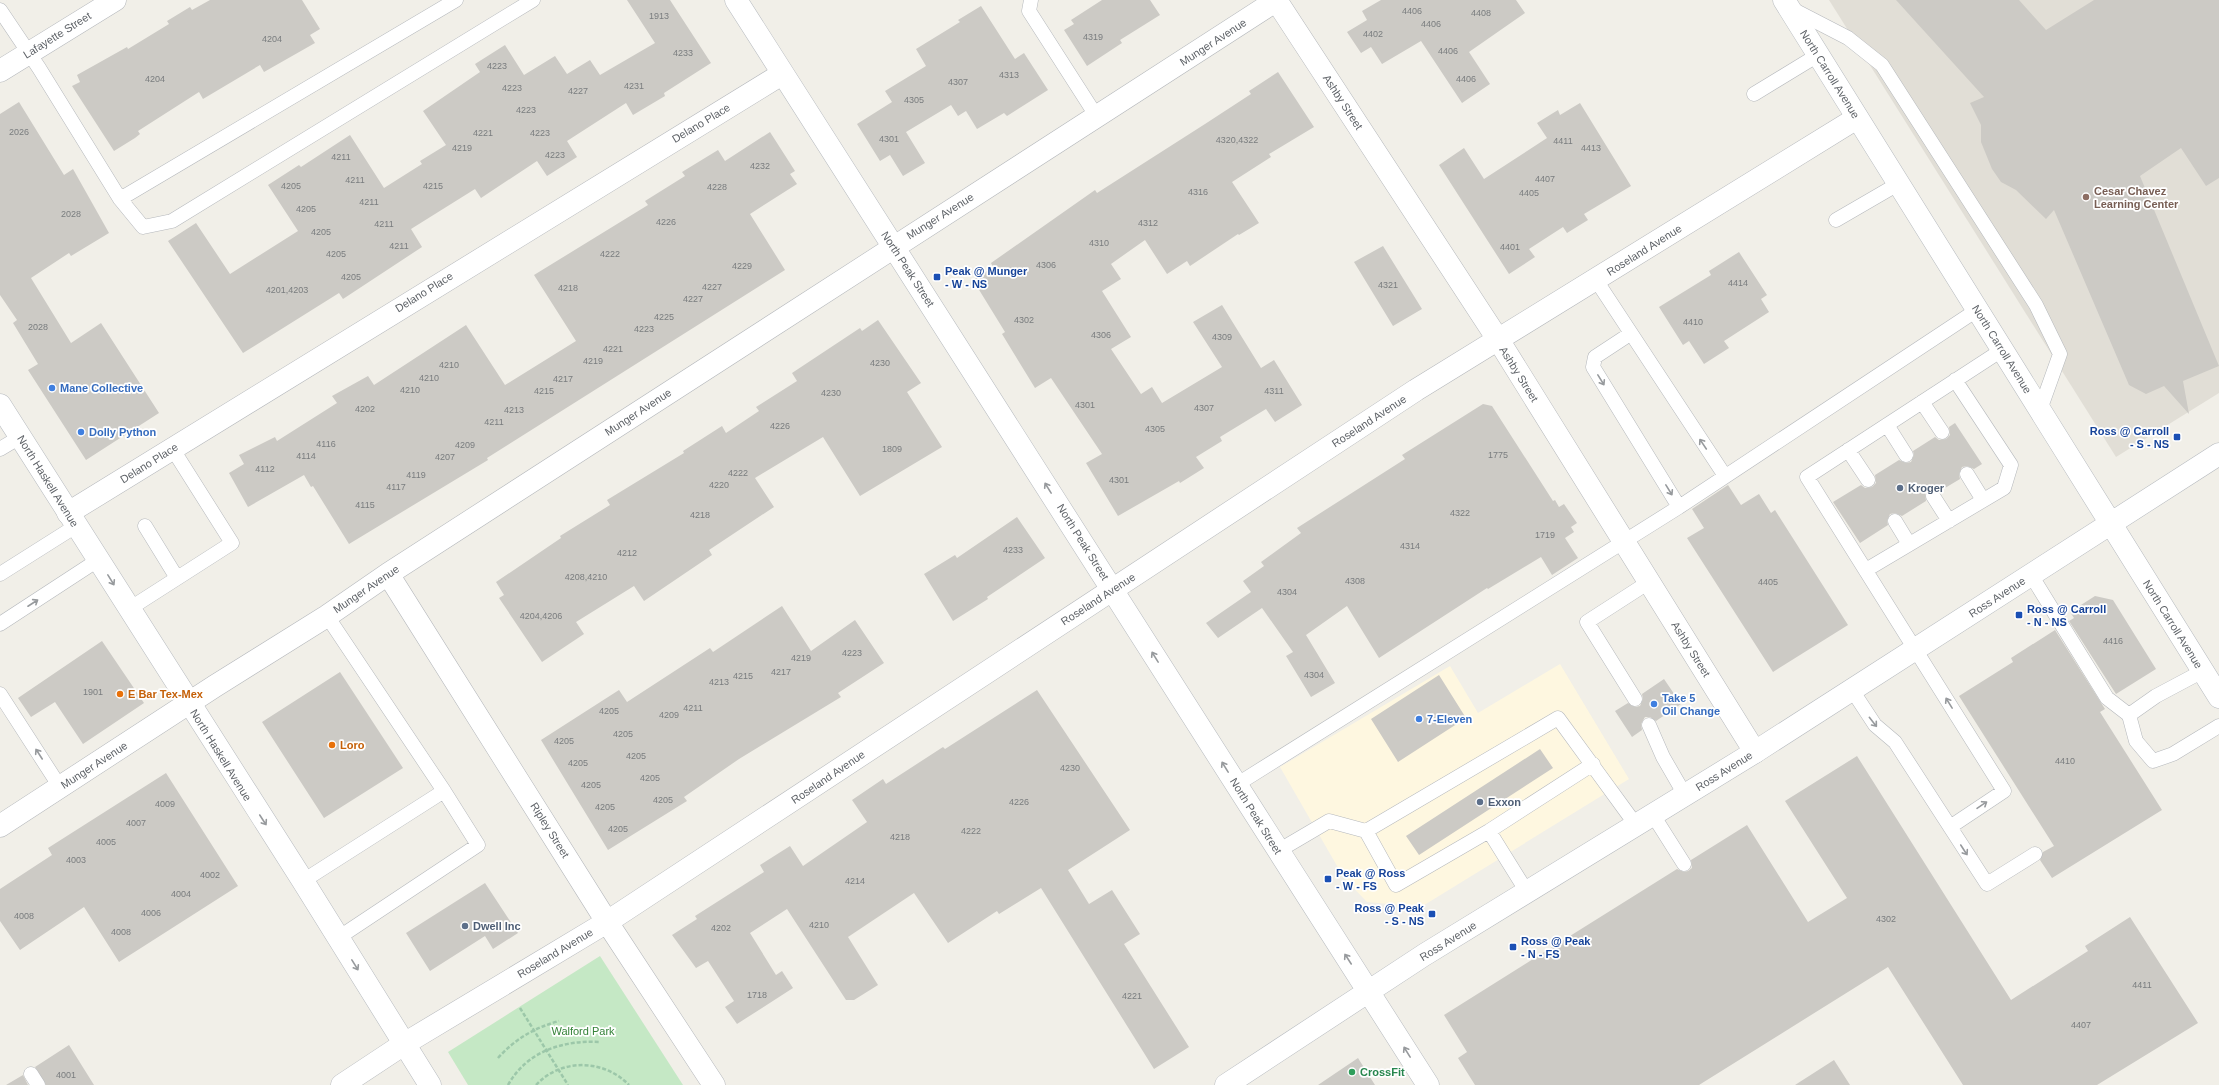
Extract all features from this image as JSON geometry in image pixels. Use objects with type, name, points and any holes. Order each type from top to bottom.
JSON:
[{"type":"street","name":"Lafayette Street","points":[[0,71],[115,0]]},
{"type":"street","name":"North Peak Street","points":[[736,0],[1428,1085]]},
{"type":"street","name":"Munger Avenue","points":[[0,826],[189,703],[327,616],[388,574],[894,246],[1277,0]]},
{"type":"street","name":"Ashby Street","points":[[1277,0],[1499,341],[1755,752]]},
{"type":"street","name":"North Carroll Avenue","points":[[1786,3],[2219,697]]},
{"type":"street","name":"Delano Place","points":[[72,520],[172,448],[782,74]]},
{"type":"street","name":"Roseland Avenue","points":[[342,1085],[404,1044],[607,922],[1416,390],[1499,341],[1857,118]]},
{"type":"street","name":"North Haskell Avenue","points":[[0,405],[430,1085]]},
{"type":"street","name":"Ross Avenue","points":[[1226,1085],[1369,991],[1755,752],[2219,454]]},
{"type":"street","name":"Ripley Street","points":[[388,574],[607,922],[714,1085]]},
{"type":"lane","points":[[120,199],[456,0]]},
{"type":"lane","points":[[0,10],[30,52],[120,199],[143,227],[172,222],[533,0]]},
{"type":"lane","points":[[1031,0],[1029,11],[1097,117]]},
{"type":"lane","points":[[1786,3],[1848,38],[1882,65],[2036,305],[2060,354],[2040,410]]},
{"type":"lane","points":[[1754,94],[1818,55]]},
{"type":"lane","points":[[1836,220],[1898,184]]},
{"type":"lane","points":[[1596,280],[1630,334],[1725,476]]},
{"type":"lane","points":[[1236,785],[1679,507],[1977,310]]},
{"type":"lane","points":[[1630,334],[1595,357],[1593,367],[1679,507]]},
{"type":"lane","points":[[1950,827],[2004,791],[1807,477],[2002,350]]},
{"type":"lane","points":[[1866,570],[2004,488],[2011,465],[1955,380]]},
{"type":"lane","points":[[1922,402],[1942,432]]},
{"type":"lane","points":[[1887,425],[1906,455]]},
{"type":"lane","points":[[0,449],[20,436]]},
{"type":"lane","points":[[129,609],[232,543],[172,448]]},
{"type":"lane","points":[[1848,450],[1868,480]]},
{"type":"lane","points":[[1967,474],[1983,500]]},
{"type":"lane","points":[[1933,496],[1949,521]]},
{"type":"lane","points":[[0,574],[72,520]]},
{"type":"lane","points":[[1894,521],[1909,544]]},
{"type":"lane","points":[[146,526],[177,578]]},
{"type":"lane","points":[[0,624],[98,560]]},
{"type":"lane","points":[[2031,575],[2107,698],[2129,715],[2136,741],[2153,761],[2173,754],[2219,726]]},
{"type":"lane","points":[[1635,699],[1587,622],[1650,582]]},
{"type":"lane","points":[[327,616],[444,791],[478,845],[338,938]]},
{"type":"lane","points":[[2129,715],[2156,696],[2203,671]]},
{"type":"lane","points":[[1852,690],[1875,725],[1895,742],[1987,884],[2035,854]]},
{"type":"lane","points":[[0,694],[60,787]]},
{"type":"lane","points":[[1278,851],[1329,821],[1366,831],[1558,718],[1593,764],[1684,864]]},
{"type":"lane","points":[[1649,725],[1663,757],[1685,795]]},
{"type":"lane","points":[[1366,831],[1396,885],[1489,831],[1593,764]]},
{"type":"lane","points":[[303,882],[444,791]]},
{"type":"lane","points":[[1489,831],[1527,892]]},
{"type":"path","points":[[520,1008],[568,1085]]},
{"type":"path","points":[[498,1058],[510,1045],[534,1030],[559,1021]]},
{"type":"path","points":[[508,1085],[513,1076],[529,1060],[546,1050],[572,1043],[600,1042]]},
{"type":"path","points":[[536,1085],[558,1069],[580,1064],[603,1068],[629,1085]]},
{"type":"shaded area","name":"Cesar Chavez Learning Center","points":[[1829,0],[2219,0],[2219,393],[2116,457]]},
{"type":"shaded area","points":[[1560,664],[1629,779],[1421,907],[1367,902],[1344,878],[1280,767],[1450,666],[1478,713]]},
{"type":"green space","name":"Walford Park","points":[[600,956],[683,1085],[468,1085],[448,1052]]},
{"type":"building","points":[[210,0],[302,0],[320,29],[310,35],[315,43],[264,72],[260,65],[203,99],[199,92],[138,131],[140,134],[114,151],[72,86],[80,82],[77,75],[127,47],[128,49],[169,24],[167,21],[190,7],[192,10]]},
{"type":"building","points":[[627,0],[670,0],[711,63],[664,93],[665,96],[633,115],[626,103],[567,141],[577,157],[547,176],[537,161],[481,198],[475,189],[411,229],[422,247],[343,299],[339,293],[243,353],[168,241],[196,223],[230,274],[298,231],[268,185],[299,165],[301,167],[350,135],[384,188],[422,164],[420,161],[446,145],[423,111],[480,72],[475,64],[505,45],[524,75],[555,56],[567,74],[590,60],[600,75],[655,43]]},
{"type":"building","points":[[1102,0],[1150,0],[1160,15],[1120,40],[1122,43],[1087,66],[1064,30],[1074,24],[1071,20]]},
{"type":"building","points":[[1381,0],[1516,0],[1525,13],[1469,52],[1490,84],[1462,103],[1421,41],[1382,64],[1371,47],[1361,53],[1347,32],[1367,20],[1362,11]]},
{"type":"building","name":"Cesar Chavez Learning Center","points":[[1896,0],[2019,0],[2046,30],[2094,0],[2219,0],[2219,178],[2206,186],[2181,148],[2140,176],[2219,366],[2183,381],[2189,414],[2164,386],[2146,394],[2129,385],[2054,210],[2046,219],[2016,190],[2001,182],[1992,169],[1981,142],[1981,125],[1970,103],[1984,97]]},
{"type":"building","points":[[981,6],[1015,59],[1024,53],[1048,90],[1007,116],[1004,113],[977,129],[966,111],[958,116],[951,105],[906,132],[925,163],[903,176],[890,155],[880,161],[857,124],[892,102],[885,91],[926,66],[916,49],[960,22],[958,20]]},
{"type":"building","points":[[1278,72],[1314,127],[1269,154],[1271,157],[1232,182],[1259,223],[1239,235],[1238,234],[1190,266],[1187,261],[1167,274],[1145,240],[1111,264],[1121,279],[1102,291],[1131,337],[1111,349],[1141,394],[1152,387],[1162,403],[1222,367],[1193,322],[1222,305],[1261,368],[1274,360],[1302,405],[1275,422],[1266,409],[1220,437],[1222,441],[1196,457],[1204,468],[1180,483],[1179,481],[1118,516],[1086,463],[1102,454],[1051,378],[1035,388],[1002,334],[1005,332],[973,280],[993,267],[991,263],[1095,190],[1097,193],[1205,124],[1251,94],[1249,91]]},
{"type":"building","points":[[19,102],[64,175],[73,169],[109,233],[71,256],[69,253],[31,278],[71,343],[101,323],[159,413],[86,460],[28,370],[38,364],[13,323],[17,320],[0,295],[0,114]]},
{"type":"building","points":[[1580,103],[1631,186],[1584,214],[1588,220],[1567,233],[1563,227],[1529,249],[1535,257],[1509,274],[1439,165],[1464,148],[1484,179],[1547,138],[1537,123],[1558,110],[1560,115]]},
{"type":"building","points":[[770,132],[795,171],[790,174],[797,184],[750,214],[785,270],[487,458],[488,460],[349,544],[313,486],[311,487],[304,475],[248,507],[229,473],[244,464],[239,455],[275,437],[277,441],[337,403],[332,396],[368,376],[374,385],[466,325],[505,385],[576,341],[534,275],[648,205],[645,201],[685,176],[682,172],[718,150],[725,161]]},
{"type":"building","points":[[1383,246],[1422,309],[1393,326],[1354,262]]},
{"type":"building","points":[[1739,252],[1767,295],[1761,299],[1769,312],[1724,341],[1729,348],[1704,364],[1689,341],[1683,345],[1659,307],[1711,275],[1709,271]]},
{"type":"building","points":[[878,320],[921,383],[907,392],[942,447],[860,496],[823,437],[755,478],[774,507],[709,550],[712,555],[644,601],[634,586],[576,622],[584,634],[542,662],[499,598],[504,595],[496,582],[561,538],[560,536],[610,505],[607,500],[684,453],[683,451],[722,426],[726,433],[759,411],[756,407],[797,381],[792,373],[860,328],[862,331]]},
{"type":"building","points":[[1483,404],[1492,406],[1553,501],[1555,500],[1559,507],[1564,504],[1577,523],[1571,527],[1574,532],[1565,538],[1578,558],[1552,575],[1541,557],[1488,589],[1487,588],[1379,658],[1347,606],[1306,635],[1335,683],[1311,697],[1286,656],[1293,652],[1262,608],[1218,638],[1206,623],[1251,592],[1243,581],[1264,566],[1261,562],[1301,533],[1297,528],[1405,459],[1402,455]]},
{"type":"building","name":"Kroger","points":[[1955,423],[1982,464],[1974,469],[1967,466],[1962,467],[1959,474],[1960,479],[1940,491],[1937,488],[1929,489],[1925,492],[1926,501],[1902,516],[1895,513],[1890,514],[1887,521],[1888,525],[1860,543],[1833,502],[1861,485],[1865,488],[1872,487],[1876,483],[1875,475],[1899,460],[1906,463],[1911,462],[1914,455],[1913,451],[1935,437],[1939,440],[1946,439],[1950,435],[1949,427]]},
{"type":"building","points":[[1728,485],[1741,505],[1759,494],[1771,513],[1775,510],[1848,625],[1773,672],[1687,538],[1704,528],[1692,509]]},
{"type":"building","points":[[1017,517],[1045,558],[987,597],[988,599],[953,621],[924,574],[955,555],[957,558]]},
{"type":"building","points":[[2095,596],[2113,600],[2156,669],[2116,694],[2069,621],[2074,618],[2070,612]]},
{"type":"building","points":[[782,606],[811,651],[855,620],[884,663],[838,693],[841,697],[739,759],[684,797],[687,801],[608,850],[541,740],[619,690],[627,702],[710,648],[713,652]]},
{"type":"building","points":[[2055,630],[2105,709],[2100,712],[2162,810],[2052,878],[2040,860],[2043,852],[2054,846],[1959,696],[2013,662],[2011,658]]},
{"type":"building","points":[[102,641],[144,703],[83,744],[55,702],[31,717],[18,698]]},
{"type":"building","name":"Loro","points":[[340,672],[403,768],[324,818],[262,722]]},
{"type":"building","name":"7-Eleven","points":[[1439,675],[1466,718],[1398,762],[1371,719]]},
{"type":"building","name":"Take 5 Oil Change","points":[[1664,679],[1681,704],[1656,721],[1650,717],[1645,717],[1641,724],[1642,730],[1632,737],[1615,711],[1628,703],[1635,707],[1640,706],[1643,699],[1642,694]]},
{"type":"building","points":[[1037,690],[1130,830],[1068,870],[1089,904],[1112,890],[1140,934],[1124,944],[1189,1047],[1154,1069],[1041,888],[999,914],[997,911],[948,943],[914,893],[848,937],[878,985],[854,1000],[846,1000],[787,909],[750,933],[776,975],[782,971],[793,988],[737,1024],[725,1007],[734,1001],[708,961],[696,968],[672,935],[697,919],[695,916],[764,872],[760,865],[790,846],[803,866],[867,822],[852,800],[883,779],[886,784],[943,747],[945,749]]},
{"type":"building","name":"Exxon","points":[[1540,749],[1553,768],[1419,855],[1406,836]]},
{"type":"building","points":[[1857,756],[2011,1000],[2088,951],[2085,946],[2130,917],[2198,1023],[2097,1085],[1963,1085],[1888,967],[1699,1085],[1475,1085],[1458,1058],[1467,1052],[1444,1015],[1677,869],[1684,872],[1688,871],[1692,868],[1691,860],[1747,825],[1808,922],[1847,898],[1785,801]]},
{"type":"building","points":[[166,773],[238,886],[119,962],[84,907],[20,950],[0,921],[0,889],[52,855],[48,848]]},
{"type":"building","name":"Dwell Inc","points":[[485,883],[518,933],[493,949],[485,936],[430,971],[406,933]]},
{"type":"building","points":[[69,1045],[94,1085],[46,1085],[35,1067]]},
{"type":"building","name":"CrossFit","points":[[1358,1058],[1375,1085],[1318,1085]]},
{"type":"building","points":[[1834,1060],[1850,1085],[1795,1085]]},
{"type":"building","points":[[23,1075],[28,1085],[6,1085]]},
{"type":"place","name":"Cesar Chavez Learning Center","points":[[2086,197]]},
{"type":"place","name":"Peak @ Munger - W - NS","points":[[937,277]]},
{"type":"place","name":"Mane Collective","points":[[52,388]]},
{"type":"place","name":"Dolly Python","points":[[81,432]]},
{"type":"place","name":"Ross @ Carroll - S - NS","points":[[2177,437]]},
{"type":"place","name":"Kroger","points":[[1900,488]]},
{"type":"place","name":"Ross @ Carroll - N - NS","points":[[2019,615]]},
{"type":"place","name":"E Bar Tex-Mex","points":[[120,694]]},
{"type":"place","name":"Take 5 Oil Change","points":[[1654,704]]},
{"type":"place","name":"7-Eleven","points":[[1419,719]]},
{"type":"place","name":"Loro","points":[[332,745]]},
{"type":"place","name":"Exxon","points":[[1480,802]]},
{"type":"place","name":"Peak @ Ross - W - FS","points":[[1328,879]]},
{"type":"place","name":"Ross @ Peak - S - NS","points":[[1432,914]]},
{"type":"place","name":"Dwell Inc","points":[[465,926]]},
{"type":"place","name":"Ross @ Peak - N - FS","points":[[1513,947]]},
{"type":"place","name":"CrossFit","points":[[1352,1072]]}]
